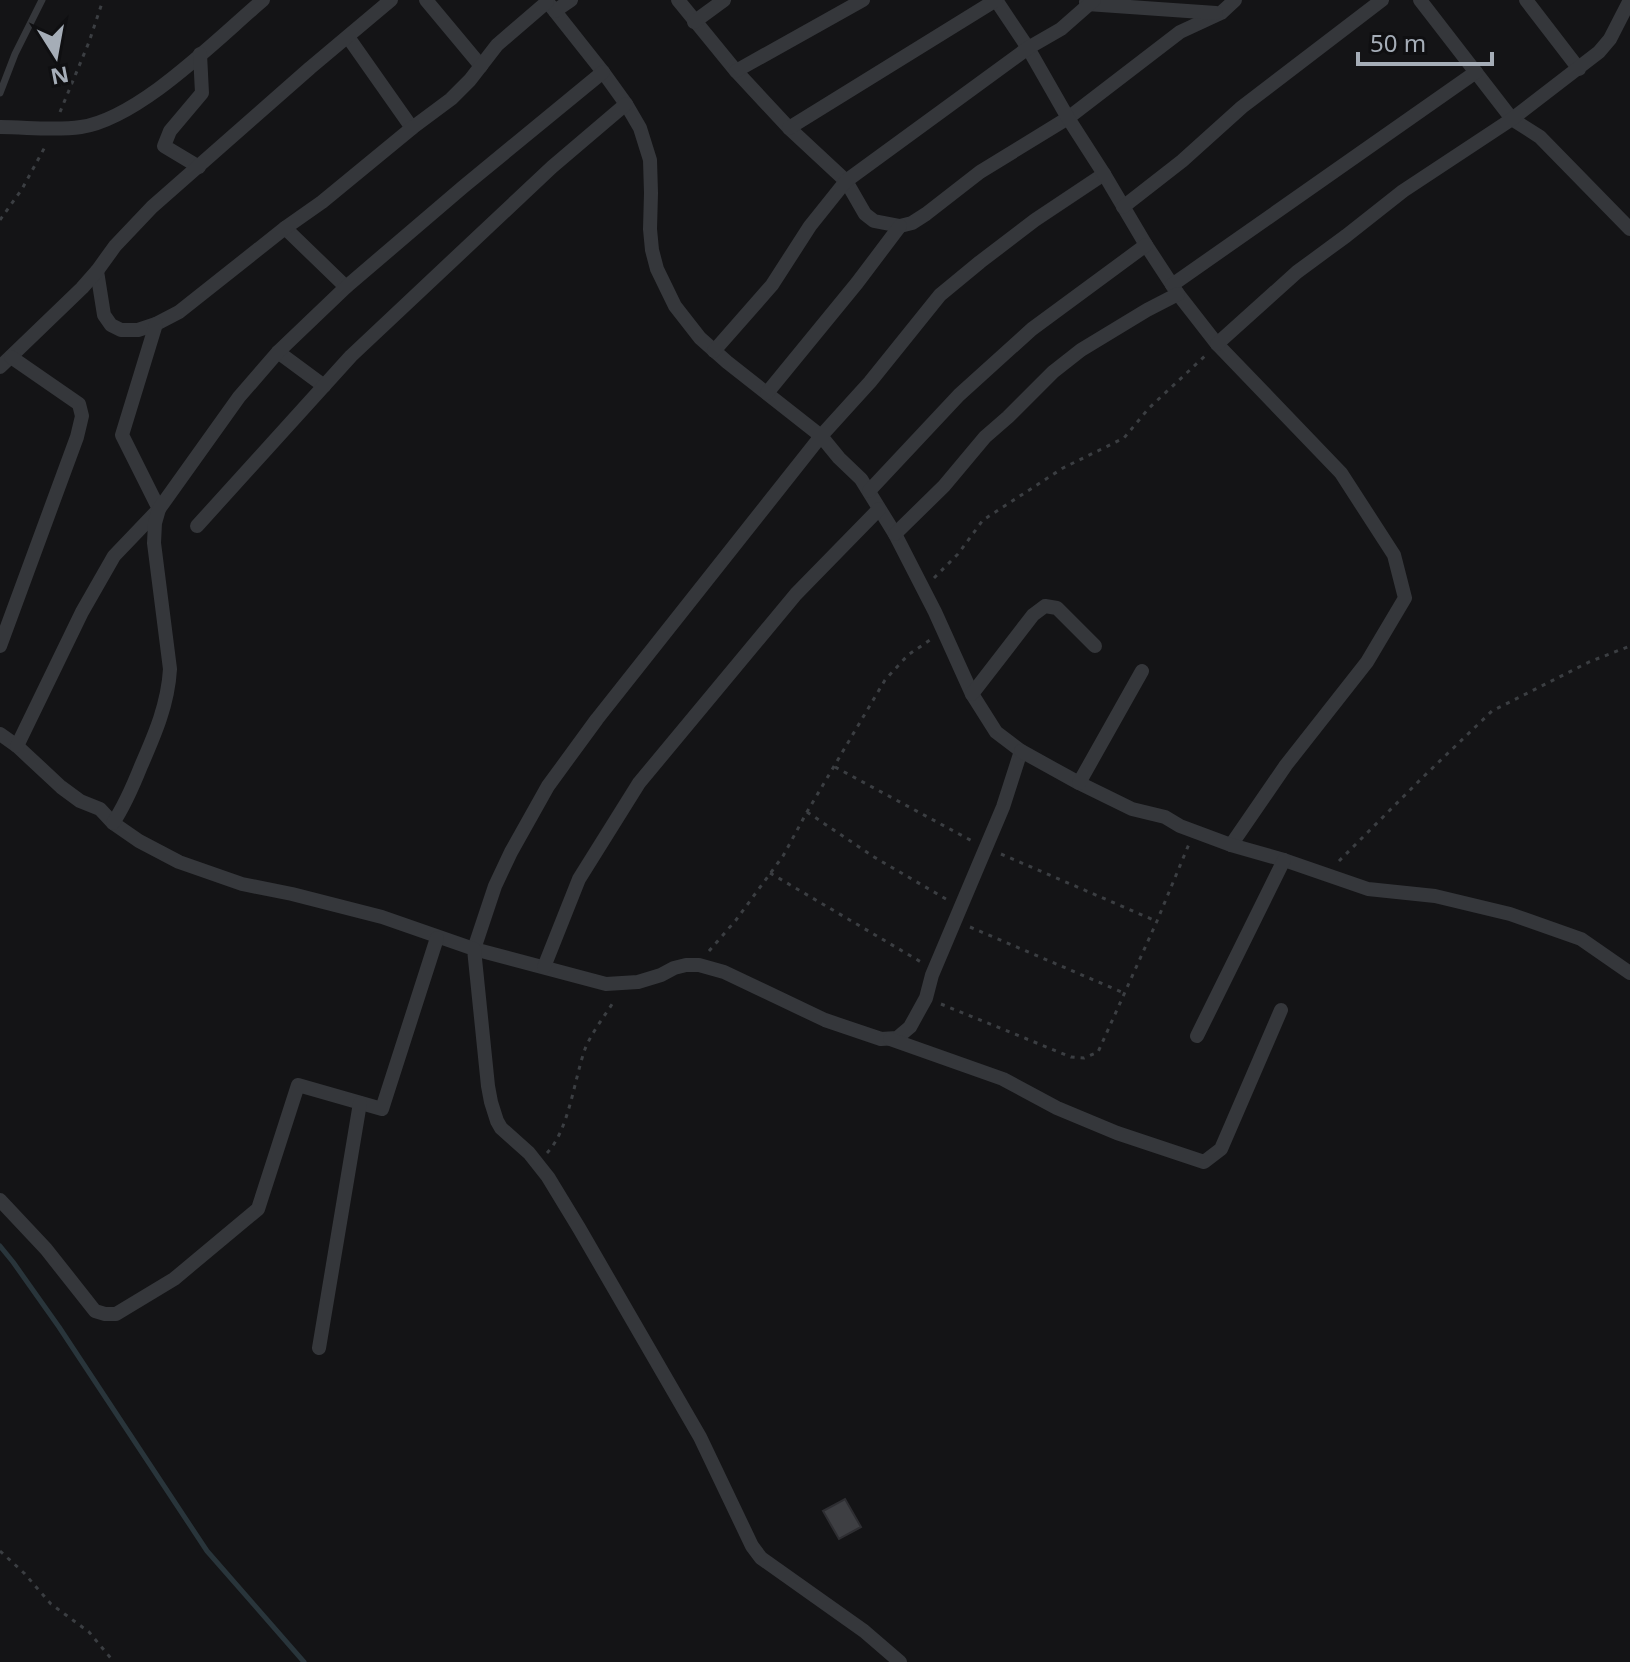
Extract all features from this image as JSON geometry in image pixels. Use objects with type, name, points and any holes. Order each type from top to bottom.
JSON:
[{"type":"street","points":[[0,127],[81,127],[106,121],[145,99],[263,0]]},
{"type":"street","points":[[0,646],[82,416],[79,404],[5,362],[97,271],[141,218],[391,0]]},
{"type":"street","points":[[426,0],[481,66]]},
{"type":"street","points":[[97,271],[104,315],[111,325],[121,330],[130,331],[156,324],[179,312],[451,99],[497,45],[549,4],[571,0]]},
{"type":"street","points":[[678,0],[736,71],[789,128],[846,181],[865,214],[874,221],[900,226],[926,214],[980,172],[1068,118],[1180,32],[1221,13],[1235,0]]},
{"type":"street","points":[[694,22],[724,0]]},
{"type":"street","points":[[736,71],[863,0]]},
{"type":"street","points":[[789,128],[996,0],[1175,290],[1217,344],[1341,473],[1394,555],[1405,598],[1367,662],[1286,765],[1231,845]]},
{"type":"street","points":[[1123,207],[1182,161],[1242,107],[1382,0]]},
{"type":"street","points":[[1420,0],[1512,119],[1540,137],[1630,229]]},
{"type":"street","points":[[1526,0],[1579,69]]},
{"type":"street","points":[[1217,344],[1297,272],[1403,191],[1512,119],[1579,69],[1610,39],[1630,0]]},
{"type":"street","points":[[714,351],[772,285],[810,226],[846,181],[1028,48],[1061,29],[1089,1],[1221,13]]},
{"type":"street","points":[[549,4],[603,72],[640,128],[650,160],[650,229],[657,269],[675,306],[686,323],[714,351],[821,436],[869,491],[895,534],[972,694],[996,732],[1021,751],[1132,809],[1165,817],[1231,845],[1368,889],[1435,896],[1510,914],[1581,939],[1630,973]]},
{"type":"street","points":[[348,37],[412,128]]},
{"type":"street","points":[[199,167],[164,146],[170,131],[202,93],[200,54]]},
{"type":"street","points":[[17,746],[82,612],[114,556],[159,509],[223,419],[278,352],[346,287],[603,72]]},
{"type":"street","points":[[895,534],[944,486],[985,437],[1053,372],[1081,350],[1147,310],[1476,72]]},
{"type":"street","points":[[197,526],[351,356],[552,167],[626,104]]},
{"type":"street","points":[[900,1662],[864,1631],[761,1558],[752,1546],[700,1437],[579,1228],[548,1177],[501,1128],[493,1111],[483,1050],[474,949],[495,886],[548,786],[597,719],[821,436],[870,382],[940,295],[1035,220],[1104,174]]},
{"type":"street","points":[[767,393],[900,226]]},
{"type":"street","points":[[285,228],[346,287]]},
{"type":"street","points":[[869,491],[959,395],[1020,339],[1146,245]]},
{"type":"street","points":[[113,823],[123,808],[158,727],[169,687],[170,669],[154,543],[159,509],[122,435],[156,324]]},
{"type":"street","points":[[278,352],[324,386]]},
{"type":"street","points":[[544,967],[579,879],[639,783],[796,594],[879,509]]},
{"type":"street","points":[[972,694],[1033,615],[1045,606],[1057,608],[1095,646]]},
{"type":"street","points":[[1079,783],[1142,671]]},
{"type":"street","points":[[0,734],[61,787],[80,801],[100,809],[113,823],[139,841],[209,874],[382,917],[437,938],[592,981],[638,982],[686,965],[724,972],[825,1020],[1003,1079],[1057,1108],[1117,1133],[1204,1162],[1221,1149],[1281,1010]]},
{"type":"street","points":[[889,1039],[897,1038],[910,1027],[926,998],[934,970],[1012,784],[1021,751]]},
{"type":"street","points":[[1197,1036],[1284,860]]},
{"type":"street","points":[[0,1200],[46,1249],[95,1311],[116,1314],[174,1279],[258,1209],[298,1085],[382,1109],[437,938]]},
{"type":"street","points":[[319,1348],[360,1103]]},
{"type":"lane","points":[[0,93],[42,0]]},
{"type":"path","points":[[922,589],[958,554],[983,520],[1063,468],[1124,438],[1149,408],[1217,344]]},
{"type":"path","points":[[698,965],[783,856],[885,680],[908,655],[943,631]]},
{"type":"path","points":[[1325,875],[1492,711],[1589,662],[1630,646]]},
{"type":"path","points":[[835,767],[985,848],[1157,921]]},
{"type":"path","points":[[807,812],[957,914],[1124,993]]},
{"type":"path","points":[[926,998],[1071,1057],[1084,1058],[1098,1052],[1194,831]]},
{"type":"path","points":[[770,873],[934,970]]},
{"type":"path","points":[[534,1160],[553,1147],[587,1045],[624,984]]},
{"type":"path","points":[[0,1551],[51,1604],[89,1632],[114,1662]]},
{"type":"building","points":[[845,1499],[861,1527],[839,1539],[823,1511]]},
{"type":"waterway","points":[[0,1246],[59,1327],[207,1551],[304,1662]]}]
